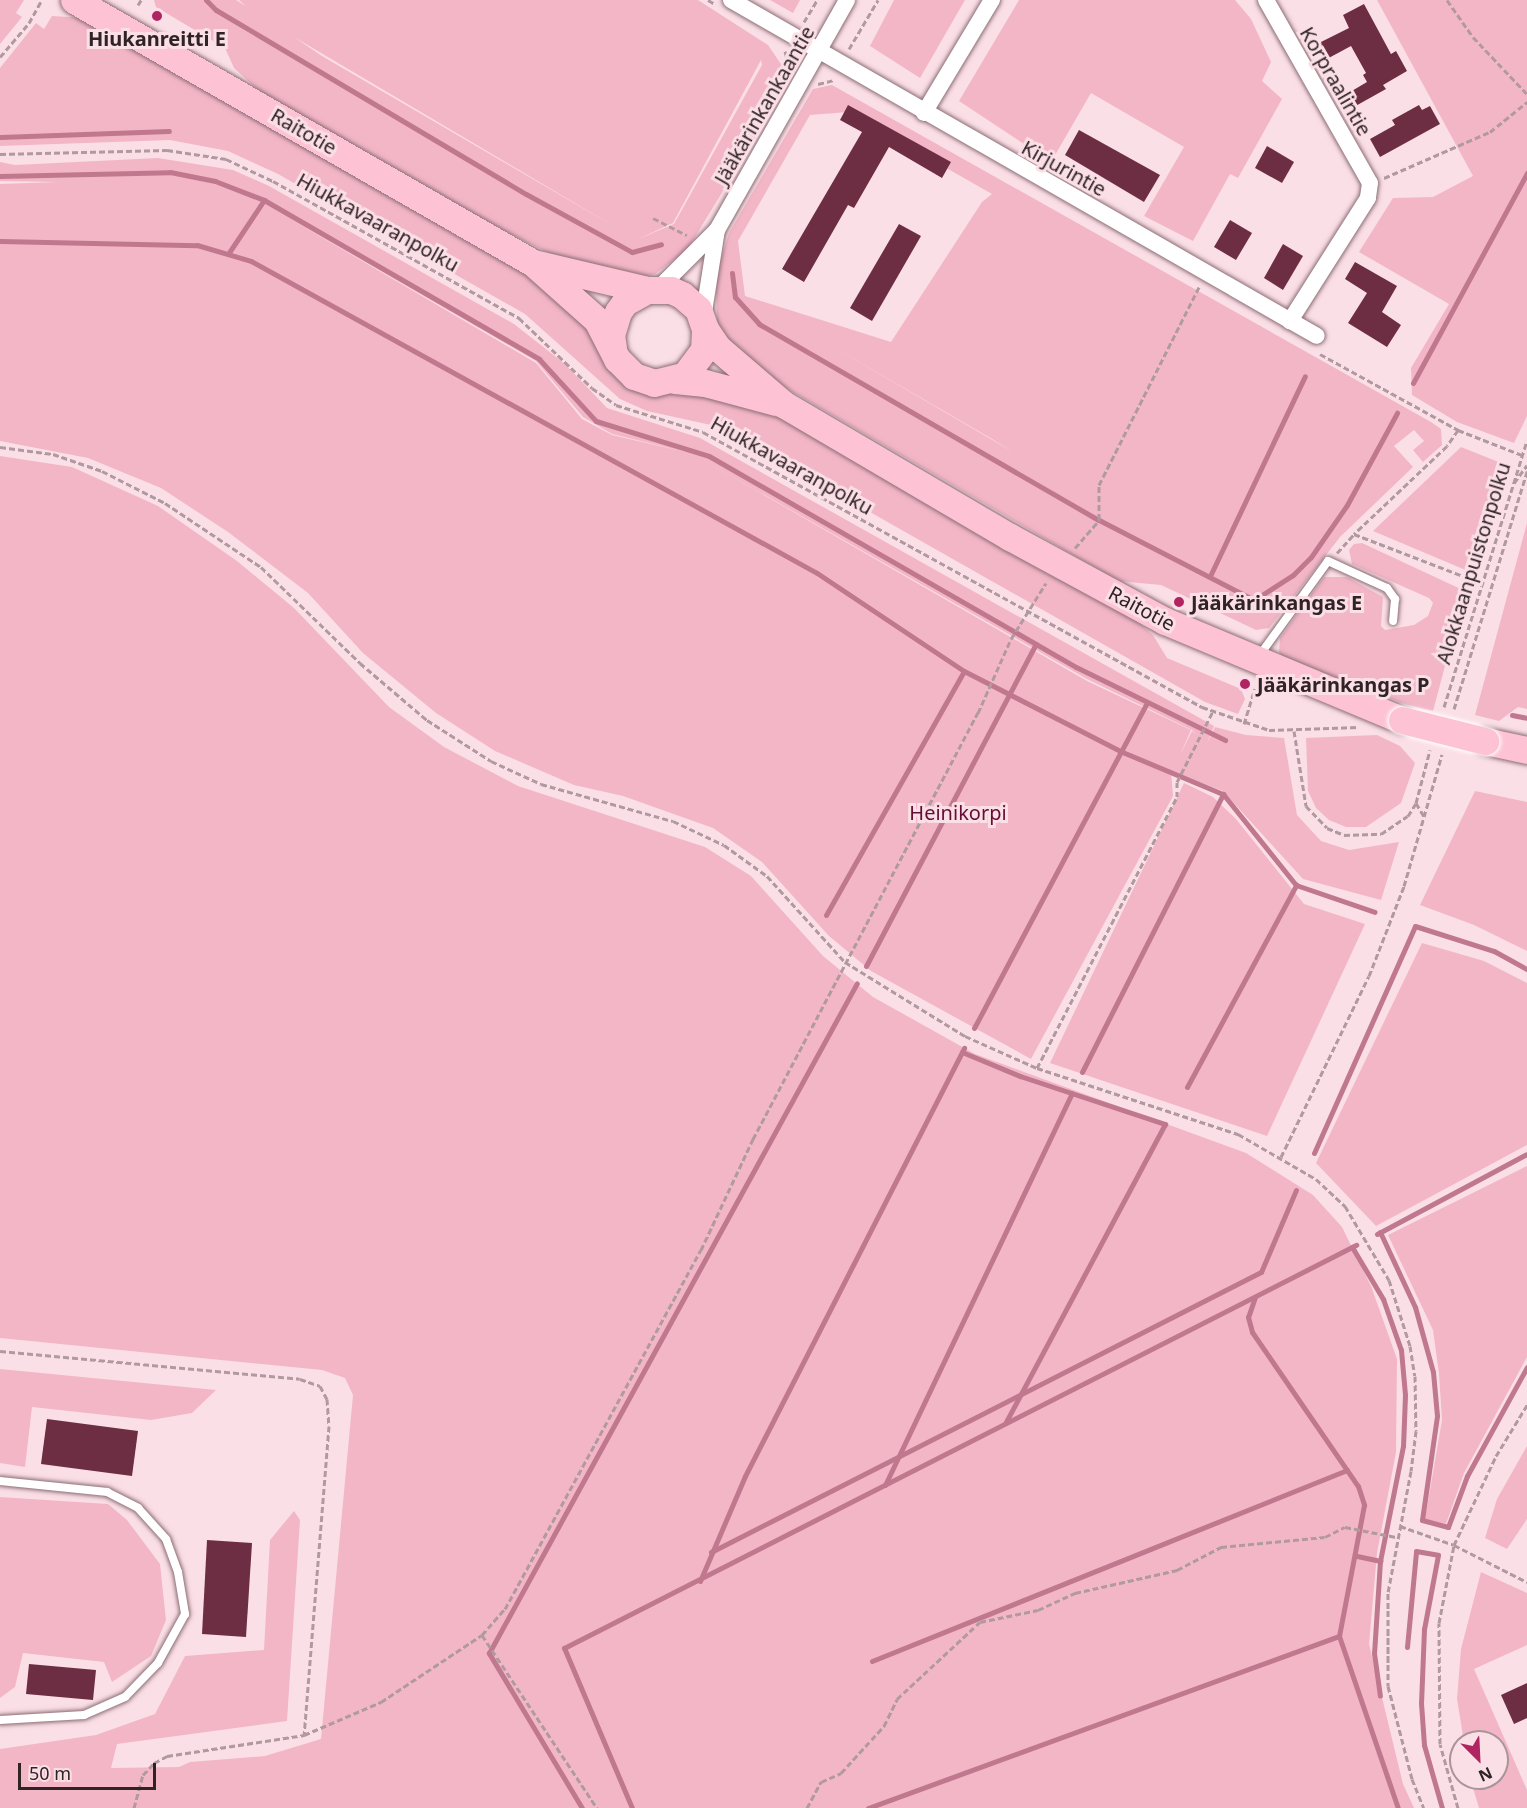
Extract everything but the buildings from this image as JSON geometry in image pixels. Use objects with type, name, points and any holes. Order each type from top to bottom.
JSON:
[{"type":"main road","name":"Raitotie","points":[[74,0],[533,263],[597,320],[621,364],[634,376],[654,383],[675,380],[705,383],[783,404]]},
{"type":"main road","name":"Raitotie","points":[[533,263],[682,295],[704,324],[717,348],[783,404],[1145,611],[1256,662],[1402,720],[1527,750]]},
{"type":"main road","points":[[613,347],[611,335],[618,312],[625,302],[653,289]]},
{"type":"main road","points":[[675,380],[699,360],[704,324]]},
{"type":"street","name":"Kirjurintie","points":[[731,0],[924,113],[1317,336]]},
{"type":"street","name":"Jääkärinkankaantie","points":[[704,324],[717,230],[847,0]]},
{"type":"street","points":[[924,113],[992,0]]},
{"type":"street","name":"Korpraalintie","points":[[1266,0],[1370,183]]},
{"type":"street","points":[[1290,321],[1368,198],[1370,183]]},
{"type":"street","name":"Jääkärinkankaantie","points":[[653,289],[717,230]]},
{"type":"lane","points":[[1256,662],[1328,561],[1388,588],[1395,599],[1393,621]]},
{"type":"lane","points":[[0,1481],[107,1492],[138,1508],[166,1539],[178,1572],[185,1614],[158,1663],[125,1697],[84,1715],[0,1720]]},
{"type":"path","points":[[0,57],[29,23],[42,0]]},
{"type":"path","points":[[138,5],[141,0]]},
{"type":"path","points":[[832,80],[878,0]]},
{"type":"path","points":[[1447,0],[1473,37],[1527,94]]},
{"type":"path","points":[[1370,183],[1465,146],[1490,132],[1527,102]]},
{"type":"path","name":"Hiukkavaaranpolku","points":[[0,154],[167,150],[226,159],[264,176],[519,318],[592,388],[616,405],[703,432],[1026,613],[1213,711],[1244,724],[1294,731],[1363,727]]},
{"type":"path","points":[[653,218],[702,242]]},
{"type":"path","points":[[1085,538],[1099,520],[1099,485],[1199,286]]},
{"type":"path","points":[[1431,417],[1522,455]]},
{"type":"path","points":[[1328,561],[1447,446],[1458,430]]},
{"type":"path","name":"Alokkaanpuistonpolku","points":[[1443,709],[1527,441]]},
{"type":"path","points":[[0,447],[62,457],[102,471],[165,503],[261,567],[360,663],[427,720],[491,761],[541,784],[673,821],[724,845],[767,876],[845,962],[965,1036],[1037,1068],[1238,1134],[1316,1179],[1345,1206],[1384,1271],[1401,1310],[1410,1346],[1416,1405],[1411,1471],[1396,1537],[1388,1593],[1388,1686],[1412,1779],[1424,1808]]},
{"type":"path","points":[[1512,485],[1527,465]]},
{"type":"path","points":[[1451,721],[1527,471]]},
{"type":"path","points":[[1354,534],[1482,584]]},
{"type":"path","points":[[134,1808],[142,1775],[167,1756],[304,1735],[381,1702],[482,1635],[505,1609],[695,1261],[845,962],[978,713],[1017,628]]},
{"type":"path","points":[[1244,724],[1255,689]]},
{"type":"path","points":[[1037,1068],[1177,796],[1177,782],[1213,711]]},
{"type":"path","points":[[1294,731],[1304,799],[1316,818],[1327,828],[1344,835],[1381,834],[1408,816],[1416,803],[1432,743]]},
{"type":"path","points":[[1281,1158],[1369,976],[1425,818],[1445,742]]},
{"type":"path","points":[[1416,803],[1425,818]]},
{"type":"path","points":[[0,1351],[300,1379],[320,1386],[327,1399],[329,1426],[304,1735]]},
{"type":"path","points":[[1458,1808],[1440,1743],[1439,1623],[1454,1545],[1496,1455],[1527,1405]]},
{"type":"path","points":[[1400,1526],[1454,1545],[1527,1582]]},
{"type":"path","points":[[807,1808],[822,1782],[841,1773],[884,1726],[897,1699],[980,1622],[1038,1610],[1075,1593],[1177,1570],[1221,1547],[1325,1537],[1345,1527],[1396,1537]]},
{"type":"path","points":[[482,1635],[597,1808]]},
{"type":"green space","points":[[0,0],[24,0],[16,13],[22,17],[0,44]]},
{"type":"green space","points":[[154,0],[236,0],[246,6],[239,0],[698,0],[768,45],[791,79],[687,250],[655,274],[638,278],[567,262],[499,228],[258,90],[234,68],[225,48],[156,7]],"holes":[[[294,37],[622,231],[322,56]],[[761,60],[762,65],[674,224],[636,240],[673,223]]]},
{"type":"green space","points":[[770,0],[800,0],[793,13]]},
{"type":"green space","points":[[894,0],[965,0],[920,78],[870,46]]},
{"type":"green space","points":[[1019,0],[1235,0],[1251,19],[1271,62],[1262,81],[1282,99],[1238,178],[1230,174],[1193,241],[1144,216],[1184,147],[1091,93],[1051,162],[959,101]]},
{"type":"green space","points":[[1377,0],[1527,0],[1527,416],[1514,443],[1457,422],[1412,395],[1411,368],[1449,304],[1359,252],[1393,198],[1433,197],[1473,176]]},
{"type":"green space","points":[[52,16],[85,18],[514,264],[598,339],[678,388],[774,413],[1133,618],[1153,635],[1167,658],[1241,689],[1245,699],[1238,714],[1205,702],[720,427],[647,411],[620,399],[525,314],[278,174],[228,151],[170,140],[0,146],[0,68],[36,23],[44,29]]},
{"type":"green space","points":[[832,85],[1431,422],[1441,429],[1442,445],[1423,462],[1413,450],[1424,441],[1414,430],[1394,446],[1413,467],[1340,537],[1269,628],[1256,630],[1161,585],[1118,581],[767,377],[737,354],[717,326],[716,275],[729,233],[813,89]],"holes":[[[848,112],[992,194],[982,202],[891,342],[745,296],[738,241],[810,115]],[[823,341],[992,439],[1013,452]]]},
{"type":"green space","name":"Heinikorpi","points":[[158,158],[233,170],[269,186],[514,324],[565,364],[607,408],[700,438],[1214,726],[1207,743],[1215,727],[1246,735],[1284,738],[1297,815],[1321,841],[1349,850],[1399,842],[1381,900],[1303,879],[1223,791],[1171,771],[1173,796],[1031,1059],[871,971],[829,936],[762,862],[713,828],[623,796],[574,785],[495,751],[436,713],[363,653],[308,593],[228,532],[161,488],[88,458],[0,441],[0,184],[58,182],[0,181],[0,162],[15,165]],"holes":[[[282,214],[536,361],[583,417],[612,434],[690,453],[612,435],[582,419],[536,363]],[[691,453],[1087,679],[1192,730],[1196,734],[1192,731],[1180,755],[1191,730],[1087,681]]]},
{"type":"green space","points":[[1461,447],[1506,465],[1475,574],[1373,531]]},
{"type":"green space","points":[[0,456],[72,467],[158,506],[237,561],[294,608],[389,707],[444,747],[518,786],[705,847],[751,876],[823,956],[873,997],[975,1054],[1246,1153],[1313,1195],[1342,1227],[1371,1286],[1397,1359],[1396,1452],[1377,1553],[1369,1644],[1403,1784],[1414,1808],[0,1808],[0,1749],[96,1735],[155,1714],[185,1656],[264,1650],[270,1540],[294,1511],[300,1520],[287,1721],[117,1744],[111,1768],[179,1767],[190,1762],[265,1756],[321,1739],[353,1395],[345,1378],[322,1370],[0,1338]]},
{"type":"green space","points":[[1527,523],[1527,709],[1518,707],[1499,721],[1475,715]]},
{"type":"green space","points":[[1362,543],[1465,591],[1433,711],[1408,705],[1283,658],[1279,652],[1280,638],[1324,577],[1347,577],[1383,597],[1381,626],[1385,630],[1414,625],[1428,616],[1433,603],[1429,598],[1352,564],[1349,550],[1354,544]]},
{"type":"green space","points":[[1377,735],[1400,746],[1415,763],[1401,803],[1366,827],[1346,827],[1329,820],[1316,808],[1308,791],[1306,738]]},
{"type":"green space","points":[[1184,783],[1213,797],[1236,819],[1304,904],[1365,924],[1267,1136],[1050,1063]]},
{"type":"green space","points":[[1475,791],[1527,802],[1527,951],[1474,925],[1420,905]]},
{"type":"green space","points":[[1422,943],[1484,961],[1527,983],[1527,1145],[1376,1226],[1316,1163]]},
{"type":"green space","points":[[1527,1166],[1527,1357],[1464,1473],[1446,1524],[1425,1519],[1442,1420],[1439,1374],[1433,1330],[1388,1235]]},
{"type":"green space","points":[[0,1369],[216,1390],[192,1413],[151,1420],[32,1407],[25,1467],[0,1463]]},
{"type":"green space","points":[[1527,1446],[1527,1519],[1507,1549],[1485,1538],[1497,1499]]},
{"type":"green space","points":[[0,1497],[108,1504],[127,1520],[160,1564],[166,1620],[151,1656],[112,1682],[104,1662],[23,1653],[15,1687],[0,1698]]},
{"type":"green space","points":[[1481,1572],[1527,1593],[1527,1645],[1474,1669],[1501,1730],[1462,1730],[1457,1699],[1461,1649]]},
{"type":"green space","points":[[1509,1749],[1527,1790],[1527,1808],[1479,1808],[1474,1790],[1509,1790]]},
{"type":"waterway","points":[[206,0],[216,10],[526,194],[632,252],[661,244]]},
{"type":"waterway","points":[[0,137],[169,131]]},
{"type":"waterway","points":[[0,176],[170,172],[215,181],[264,200],[539,359],[596,421],[709,456],[1076,667],[1225,740]]},
{"type":"waterway","points":[[1413,383],[1527,173]]},
{"type":"waterway","points":[[228,254],[264,200]]},
{"type":"waterway","points":[[0,241],[197,245],[251,261],[817,573],[964,671],[1120,751],[1223,794],[1296,885],[1375,912]]},
{"type":"waterway","points":[[732,273],[735,297],[759,324],[1099,520],[1254,600],[1293,575],[1311,557],[1347,505],[1397,413]]},
{"type":"waterway","points":[[1210,576],[1305,376]]},
{"type":"waterway","points":[[866,966],[1036,644]]},
{"type":"waterway","points":[[826,915],[964,671]]},
{"type":"waterway","points":[[974,1028],[1147,702]]},
{"type":"waterway","points":[[1512,715],[1527,718]]},
{"type":"waterway","points":[[1082,1072],[1223,794]]},
{"type":"waterway","points":[[1187,1087],[1296,885]]},
{"type":"waterway","points":[[1314,1153],[1415,926],[1494,951],[1527,969]]},
{"type":"waterway","points":[[582,1808],[489,1653],[857,983]]},
{"type":"waterway","points":[[700,1581],[745,1476],[964,1048]]},
{"type":"waterway","points":[[962,1052],[1020,1076],[1165,1124],[1006,1422]]},
{"type":"waterway","points":[[885,1485],[1072,1093]]},
{"type":"waterway","points":[[1377,1234],[1527,1154]]},
{"type":"waterway","points":[[711,1552],[1261,1272],[1296,1190]]},
{"type":"waterway","points":[[1380,1232],[1415,1307],[1433,1372],[1437,1416],[1422,1520],[1448,1527],[1467,1476],[1527,1367]]},
{"type":"waterway","points":[[632,1808],[564,1648],[1356,1245]]},
{"type":"waterway","points":[[1352,1247],[1383,1299],[1401,1350],[1405,1395],[1403,1446],[1380,1561],[1374,1653],[1380,1696]]},
{"type":"waterway","points":[[1255,1297],[1248,1317],[1252,1332],[1358,1486],[1364,1505],[1339,1636],[1398,1808]]},
{"type":"waterway","points":[[872,1661],[1347,1470]]},
{"type":"waterway","points":[[1407,1647],[1416,1551],[1438,1555],[1424,1629],[1421,1703],[1424,1745],[1442,1808]]},
{"type":"waterway","points":[[1357,1556],[1380,1561]]},
{"type":"waterway","points":[[868,1808],[1339,1636]]},
{"type":"place","name":"Hiukanreitti E","points":[[157,16]]},
{"type":"place","name":"Jääkärinkangas E","points":[[1179,602]]},
{"type":"place","name":"Jääkärinkangas P","points":[[1245,684]]}]
